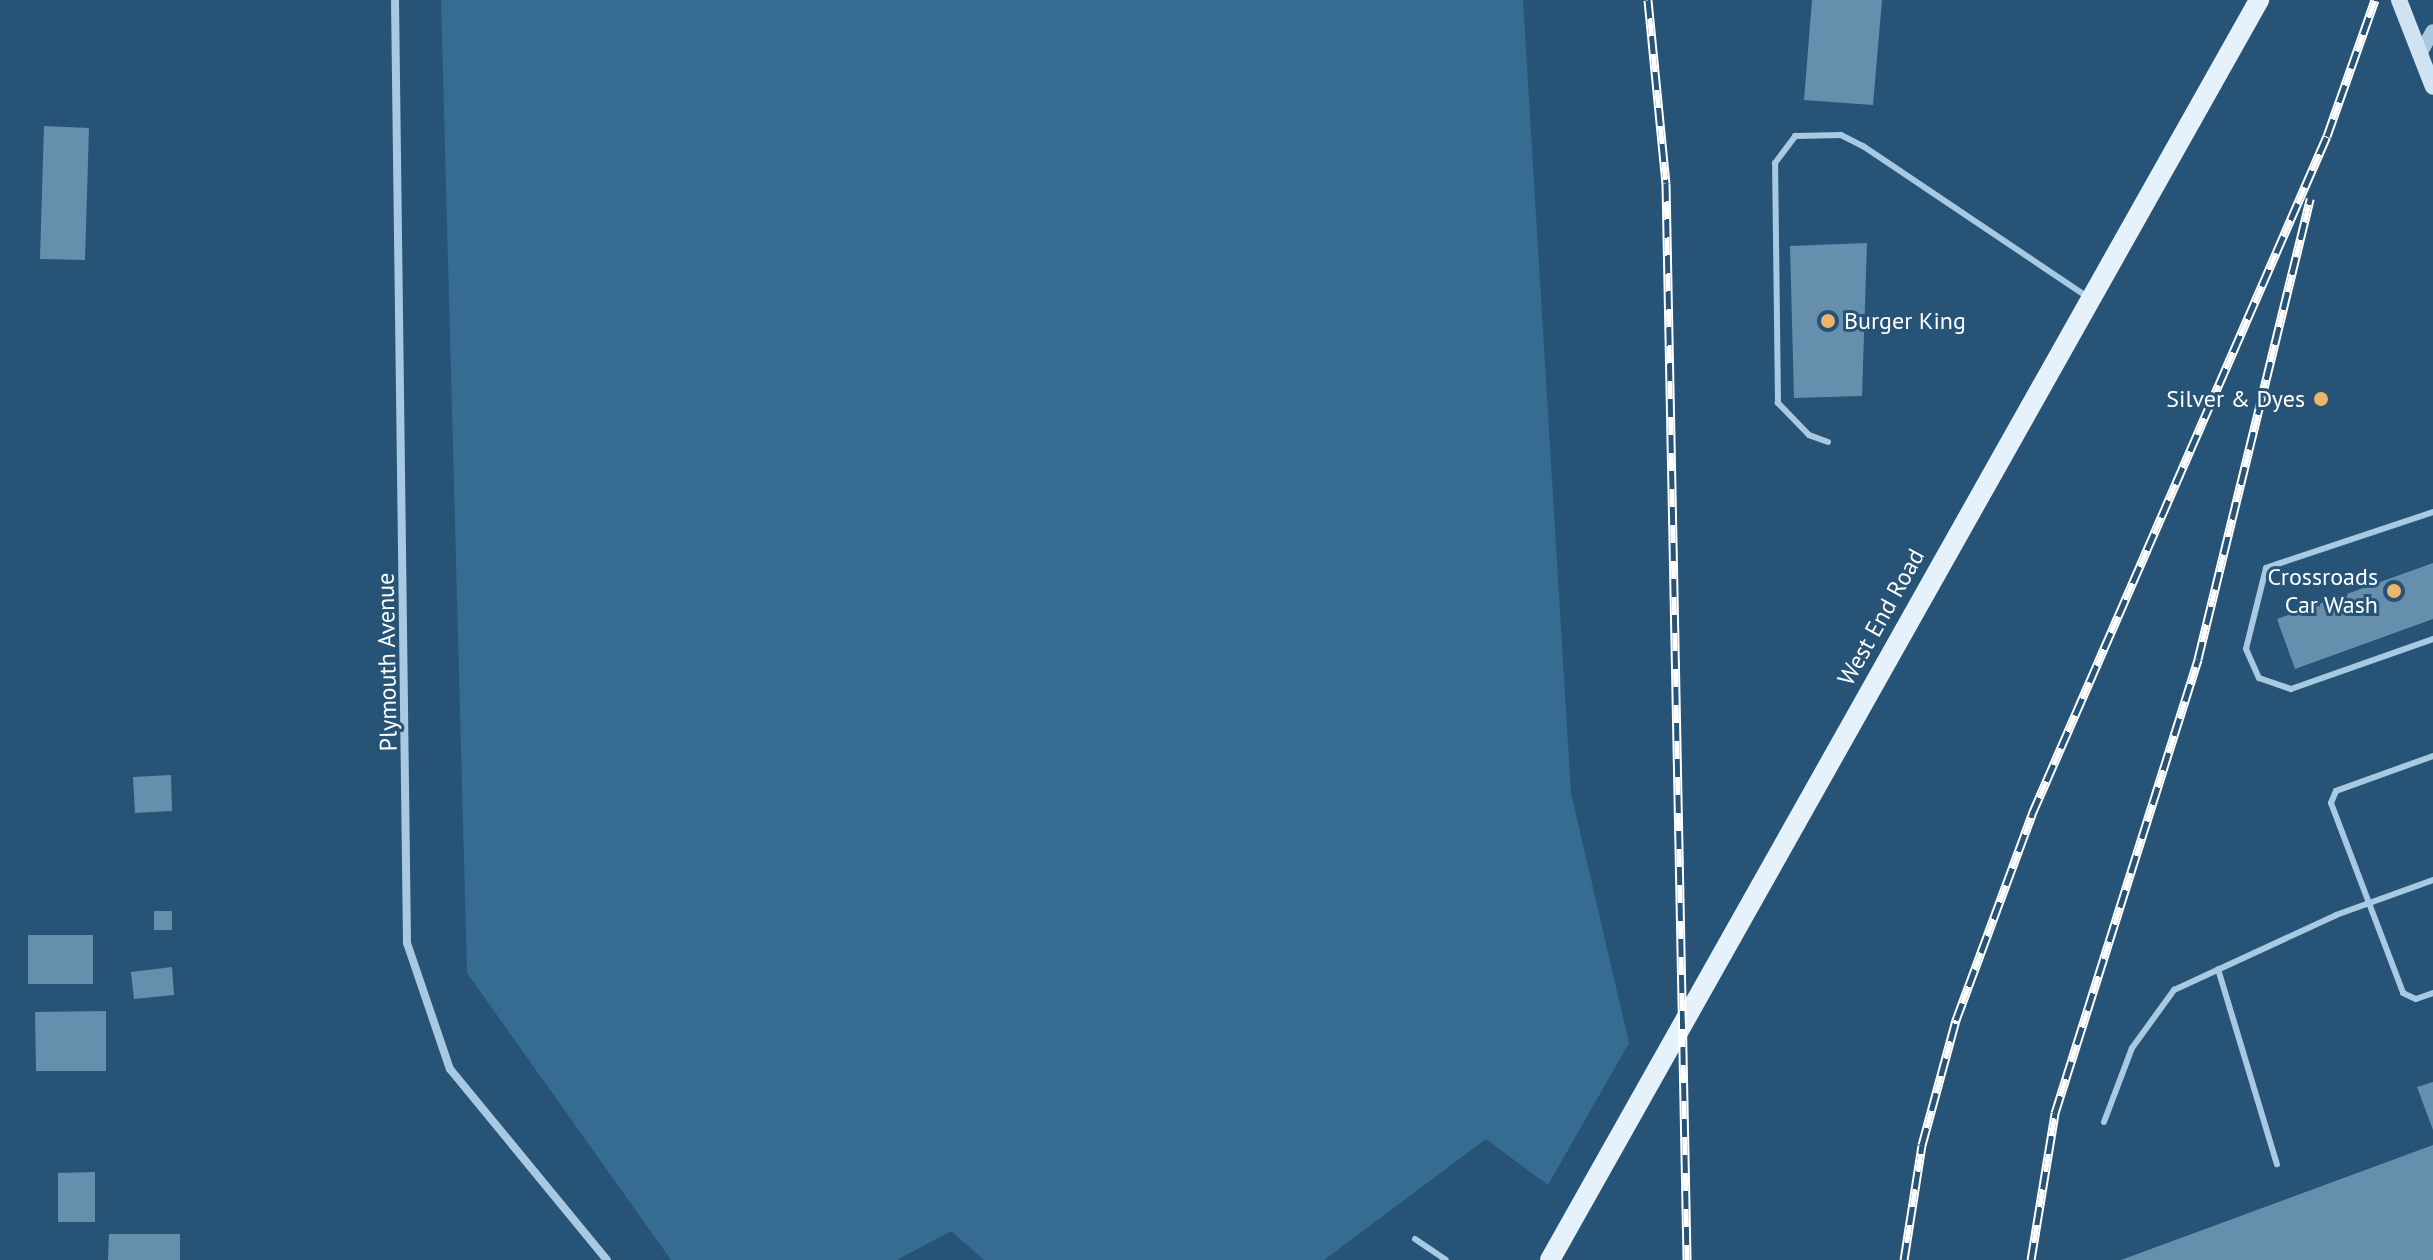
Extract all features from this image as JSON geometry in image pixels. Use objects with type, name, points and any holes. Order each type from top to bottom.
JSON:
[{"type":"main road","points":[[2399,0],[2433,87]]},
{"type":"main road","name":"West End Road","points":[[1550,1260],[2253,4]]},
{"type":"street","name":"Plymouth Avenue","points":[[395,0],[407,943],[450,1069],[607,1260]]},
{"type":"street","points":[[2420,54],[2433,31]]},
{"type":"lane","points":[[1828,442],[1809,435],[1778,403],[1774,180],[1780,148],[1795,136],[1841,135],[1934,192],[2089,298]]},
{"type":"lane","points":[[2433,512],[2266,568],[2246,649],[2259,678],[2291,689],[2433,639]]},
{"type":"lane","points":[[2433,756],[2331,796],[2403,993],[2416,999],[2433,993]]},
{"type":"lane","points":[[2104,1122],[2132,1048],[2174,990],[2368,902],[2433,880]]},
{"type":"lane","points":[[2218,969],[2277,1164]]},
{"type":"lane","points":[[1415,1239],[1446,1260]]},
{"type":"shaded area","points":[[441,0],[1523,0],[1571,793],[1629,1043],[1548,1185],[1486,1139],[1324,1260],[984,1260],[951,1231],[897,1260],[671,1260],[467,973]]},
{"type":"building","points":[[1812,0],[1882,0],[1873,105],[1804,100]]},
{"type":"building","points":[[44,126],[89,128],[85,260],[40,259]]},
{"type":"building","name":"Burger King","points":[[1867,243],[1862,396],[1794,398],[1790,246]]},
{"type":"building","name":"Crossroads Car Wash","points":[[2433,563],[2433,619],[2295,669],[2277,619]]},
{"type":"building","points":[[171,775],[172,811],[135,813],[133,777]]},
{"type":"building","points":[[154,911],[172,911],[172,930],[154,930]]},
{"type":"building","points":[[28,935],[93,935],[93,984],[28,984]]},
{"type":"building","points":[[172,967],[174,995],[134,999],[131,972]]},
{"type":"building","points":[[106,1011],[106,1071],[36,1071],[35,1012]]},
{"type":"building","points":[[2433,1082],[2433,1130],[2417,1087]]},
{"type":"building","points":[[2433,1145],[2433,1260],[2121,1260]]},
{"type":"building","points":[[95,1172],[95,1222],[58,1222],[58,1173]]},
{"type":"building","points":[[109,1234],[180,1234],[180,1260],[108,1260]]},
{"type":"railway","points":[[1648,0],[1666,183],[1687,1260]]},
{"type":"railway","points":[[1904,1260],[1922,1145],[1956,1020],[2032,814],[2327,136],[2375,0]]},
{"type":"railway","points":[[2031,1260],[2055,1113],[2198,659],[2310,198]]},
{"type":"place","name":"Burger King","points":[[1828,321]]},
{"type":"place","name":"Silver & Dyes","points":[[2321,399]]},
{"type":"place","name":"Crossroads Car Wash","points":[[2394,591]]}]
